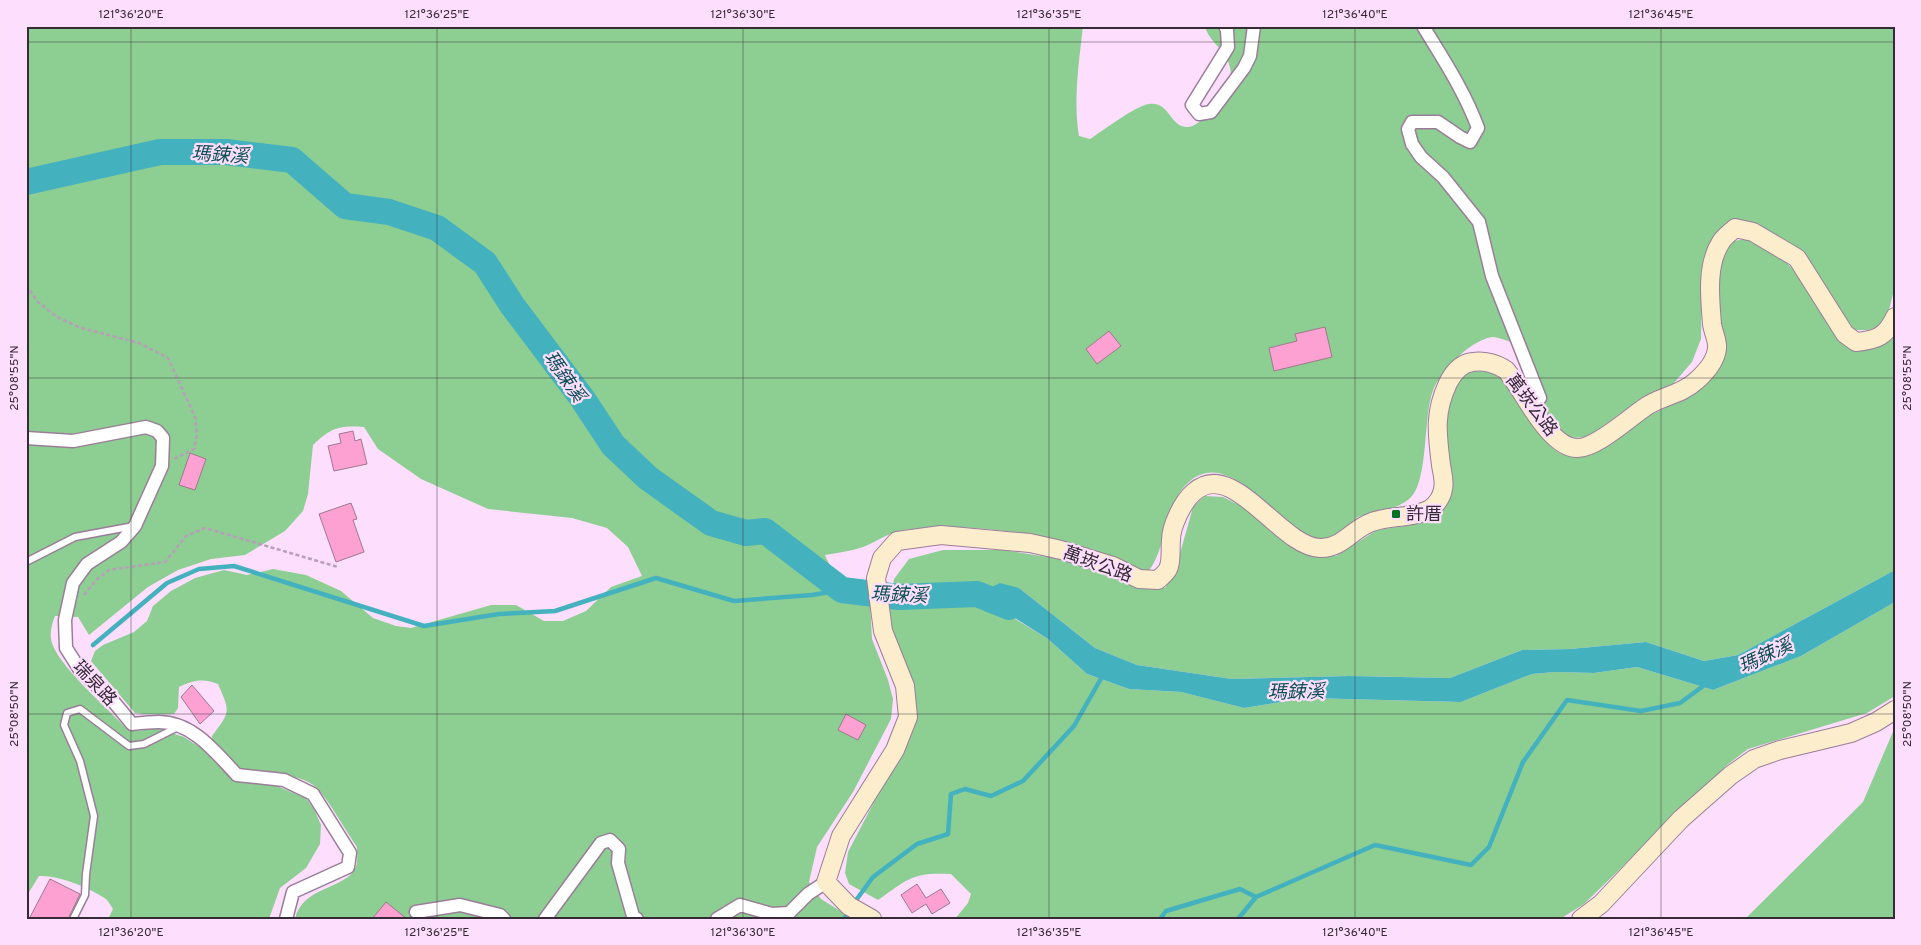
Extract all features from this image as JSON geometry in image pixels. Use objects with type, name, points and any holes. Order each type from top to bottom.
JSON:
[{"type":"street","points":[[1225,26],[1228,47],[1192,106],[1199,114],[1211,112],[1244,68],[1250,56],[1254,26]]},
{"type":"street","points":[[1423,26],[1459,87],[1478,128],[1470,142],[1438,122],[1412,122],[1408,129],[1412,144],[1421,157],[1442,177],[1479,222],[1492,276],[1540,398],[1532,406]]},
{"type":"street","name":"萬崁公路","points":[[826,882],[841,836],[895,750],[908,717],[905,686],[883,631],[876,578],[882,558],[897,541],[941,535],[1030,543],[1114,566],[1140,579],[1158,580],[1168,570],[1171,554],[1170,537],[1176,518],[1194,491],[1208,484],[1223,485],[1253,502],[1268,518],[1303,543],[1319,548],[1338,545],[1371,522],[1417,514],[1431,509],[1440,499],[1444,488],[1437,419],[1443,394],[1451,376],[1459,367],[1471,362],[1488,362],[1506,371],[1545,427],[1562,444],[1578,449],[1604,438],[1646,406],[1673,396],[1695,382],[1711,365],[1718,347],[1712,328],[1711,267],[1721,242],[1735,228],[1753,232],[1797,258],[1845,334],[1856,342],[1874,340],[1890,330],[1895,318]]},
{"type":"street","name":"瑞泉路","points":[[26,438],[73,441],[146,427],[157,431],[163,438],[162,466],[135,526],[121,542],[87,564],[73,583],[66,620],[66,648],[80,670],[113,701],[132,724],[161,722],[181,726],[206,742],[237,775],[284,780],[314,794],[350,854],[348,867],[293,892],[286,919]]},
{"type":"street","points":[[1581,919],[1607,898],[1681,819],[1731,775],[1754,759],[1780,750],[1851,734],[1895,710]]},
{"type":"street","points":[[545,919],[601,843],[610,840],[618,849],[618,863],[633,916],[636,919]]},
{"type":"street","points":[[717,919],[740,905],[772,914],[789,914],[808,894],[826,882],[860,912]]},
{"type":"street","points":[[416,912],[460,905],[500,915],[504,919]]},
{"type":"lane","points":[[26,562],[75,537],[135,526]]},
{"type":"lane","points":[[73,919],[85,895],[94,816],[80,761],[64,726],[67,713],[80,708],[129,746],[144,744],[181,726]]},
{"type":"path","points":[[26,285],[38,302],[57,317],[81,328],[139,343],[168,358],[194,417],[197,435],[194,449],[162,466]]},
{"type":"path","points":[[80,600],[96,580],[109,570],[165,562],[186,536],[205,528],[338,568]]},
{"type":"green space","points":[[26,26],[1083,26],[1077,81],[1077,123],[1079,136],[1090,139],[1128,114],[1149,104],[1161,106],[1181,126],[1192,126],[1200,122],[1214,108],[1231,76],[1227,59],[1205,26],[1895,26],[1895,286],[1888,314],[1878,327],[1868,330],[1855,330],[1762,229],[1744,221],[1727,224],[1716,235],[1707,251],[1702,277],[1701,339],[1692,362],[1673,384],[1643,397],[1588,437],[1569,438],[1559,432],[1529,384],[1517,344],[1495,337],[1487,338],[1469,347],[1459,356],[1439,379],[1434,388],[1430,400],[1423,465],[1415,492],[1402,504],[1381,513],[1358,517],[1348,528],[1324,539],[1308,536],[1292,526],[1241,484],[1224,475],[1206,473],[1189,482],[1180,492],[1169,515],[1159,551],[1147,573],[1107,555],[1078,546],[1029,535],[979,528],[954,527],[900,531],[889,534],[863,547],[825,555],[836,573],[842,578],[861,580],[869,584],[872,639],[888,680],[893,699],[891,719],[853,792],[817,847],[809,882],[821,899],[853,919],[295,919],[299,908],[306,900],[344,880],[357,865],[357,847],[323,795],[311,783],[292,776],[239,770],[212,741],[212,736],[223,721],[227,711],[225,700],[218,684],[198,681],[179,687],[178,708],[174,714],[135,713],[91,661],[95,651],[103,645],[134,632],[147,621],[153,606],[171,591],[195,578],[224,570],[247,575],[273,569],[306,575],[341,591],[373,618],[396,626],[411,628],[491,605],[516,605],[544,621],[563,621],[586,611],[611,587],[642,576],[628,547],[607,528],[572,518],[488,509],[421,479],[378,449],[364,427],[341,427],[330,431],[313,445],[308,494],[303,511],[285,531],[245,555],[211,559],[178,570],[148,587],[89,635],[78,617],[55,616],[51,639],[62,661],[127,729],[138,731],[156,728],[184,737],[201,748],[229,776],[238,782],[272,784],[306,798],[314,809],[321,825],[320,844],[306,868],[280,888],[269,919],[97,919],[109,917],[113,909],[107,900],[92,891],[65,880],[39,876],[26,897]]},
{"type":"green space","points":[[1745,239],[1775,253],[1787,263],[1798,275],[1834,330],[1882,344],[1895,336],[1895,570],[1738,655],[1704,661],[1646,642],[1570,649],[1522,650],[1450,678],[1349,676],[1232,679],[1137,665],[1095,648],[1019,588],[999,609],[1048,639],[1087,674],[1129,689],[1181,692],[1244,708],[1307,698],[1461,702],[1532,674],[1555,672],[1594,673],[1637,667],[1713,690],[1801,656],[1895,602],[1895,696],[1867,713],[1748,749],[1727,765],[1584,904],[1560,919],[955,919],[968,903],[971,894],[951,874],[927,874],[911,878],[878,900],[849,884],[845,873],[848,852],[900,752],[898,648],[888,615],[894,579],[909,559],[943,550],[1003,550],[1060,559],[1103,573],[1129,585],[1165,588],[1174,575],[1193,507],[1205,496],[1223,497],[1249,510],[1295,549],[1317,556],[1336,556],[1377,530],[1412,525],[1433,517],[1449,500],[1444,417],[1450,398],[1467,371],[1497,375],[1518,396],[1546,442],[1558,452],[1571,456],[1587,453],[1600,446],[1638,421],[1677,402],[1708,381],[1713,377],[1723,360],[1723,341],[1715,301],[1722,260],[1729,245],[1734,241]]},
{"type":"green space","points":[[1895,727],[1895,919],[1745,919],[1863,802]]},
{"type":"water","name":"瑪鋉溪","points":[[1895,570],[1895,602],[1801,656],[1713,690],[1637,667],[1594,673],[1555,672],[1532,674],[1461,702],[1307,698],[1244,708],[1181,692],[1129,689],[1087,674],[1048,639],[977,594],[1000,583],[1019,588],[1095,648],[1137,665],[1232,679],[1349,676],[1450,678],[1522,650],[1570,649],[1646,642],[1704,661],[1738,655]]},
{"type":"building","points":[[1325,327],[1332,357],[1274,371],[1269,348],[1297,341],[1295,334]]},
{"type":"building","points":[[1109,331],[1121,346],[1097,364],[1086,349]]},
{"type":"building","points":[[353,431],[355,441],[361,439],[367,464],[334,471],[328,446],[341,443],[339,434]]},
{"type":"building","points":[[190,453],[206,459],[195,490],[179,485]]},
{"type":"building","points":[[351,503],[357,519],[353,520],[364,552],[336,562],[319,514]]},
{"type":"building","points":[[192,685],[214,711],[200,724],[181,697]]},
{"type":"building","points":[[846,714],[866,725],[858,740],[838,730]]},
{"type":"building","points":[[50,879],[80,894],[68,919],[29,919]]},
{"type":"building","points":[[917,884],[926,898],[941,889],[950,903],[932,914],[926,904],[912,913],[901,895]]},
{"type":"building","points":[[386,902],[407,919],[372,919]]},
{"type":"waterway","name":"瑪鋉溪","points":[[26,182],[160,152],[226,152],[292,160],[345,206],[389,212],[437,228],[485,263],[512,305],[582,398],[613,445],[648,478],[711,523],[746,533],[765,531],[842,590],[899,597],[977,594],[1009,607]]},
{"type":"waterway","points":[[93,645],[167,583],[199,569],[234,566],[424,626],[499,614],[555,611],[656,578],[734,601],[812,595],[842,590]]},
{"type":"waterway","points":[[854,903],[873,877],[917,844],[948,834],[951,794],[965,789],[991,796],[1023,781],[1074,726],[1103,675]]},
{"type":"waterway","points":[[1160,919],[1166,911],[1240,889],[1256,897],[1375,845],[1471,865],[1489,847],[1523,762],[1567,700],[1641,711],[1680,703],[1706,684]]},
{"type":"waterway","points":[[1238,919],[1256,897]]},
{"type":"waterway","points":[[844,919],[850,910]]},
{"type":"place","name":"許厝","points":[[1396,514]]}]
